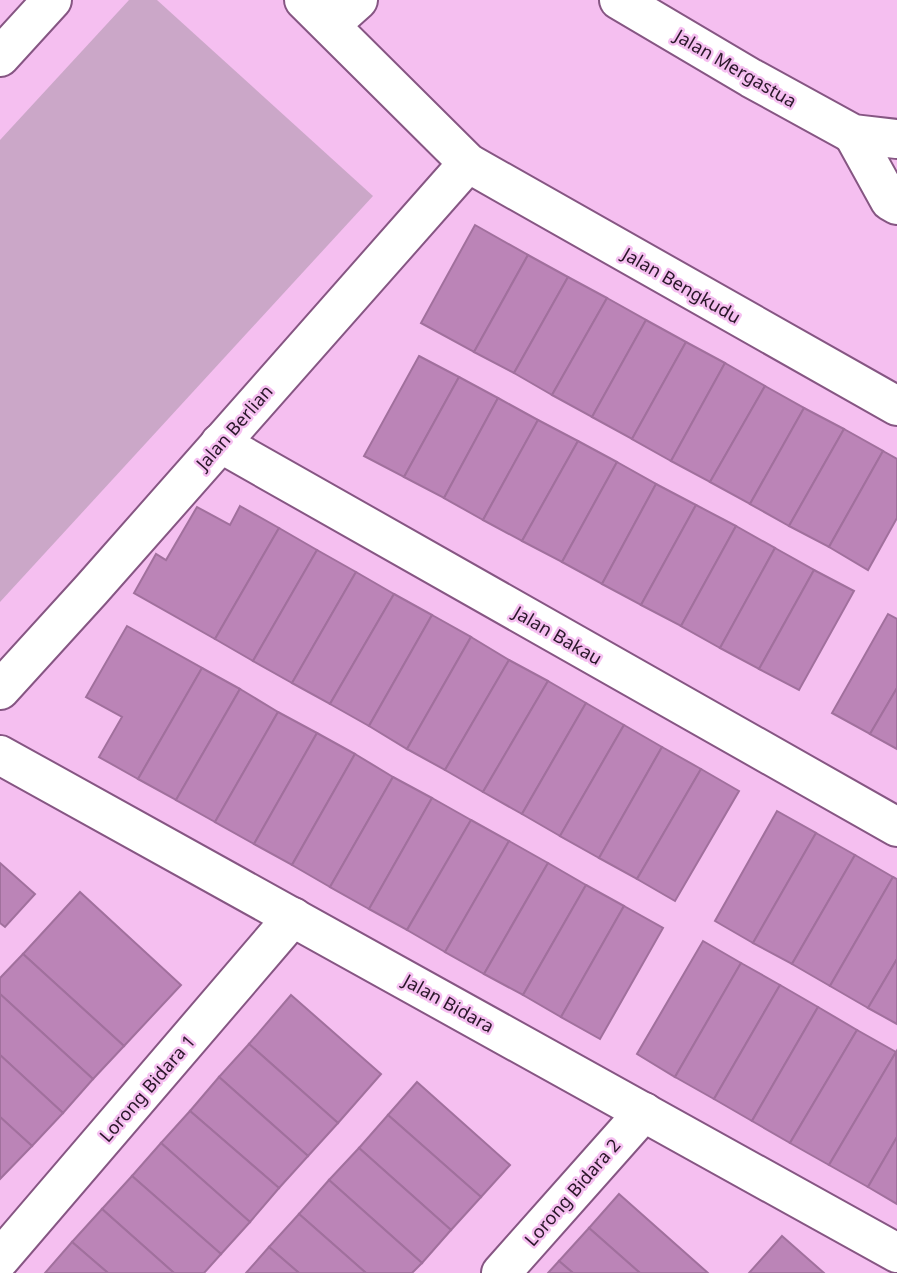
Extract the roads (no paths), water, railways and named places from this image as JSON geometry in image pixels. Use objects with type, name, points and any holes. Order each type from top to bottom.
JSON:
[{"type":"street","points":[[0,57],[52,0]]},
{"type":"street","points":[[317,13],[358,0]]},
{"type":"street","name":"Jalan Mergastua","points":[[619,0],[853,134],[897,139]]},
{"type":"street","name":"Jalan Bengkudu","points":[[317,13],[468,163],[897,406]]},
{"type":"street","points":[[853,134],[890,201],[897,205]]},
{"type":"street","name":"Jalan Berlian","points":[[0,690],[468,163]]},
{"type":"street","name":"Jalan Bakau","points":[[220,443],[897,827]]},
{"type":"street","name":"Jalan Bidara","points":[[0,755],[897,1253]]},
{"type":"street","name":"Lorong Bidara 1","points":[[0,1259],[293,917]]},
{"type":"street","name":"Lorong Bidara 2","points":[[501,1273],[644,1112]]}]
